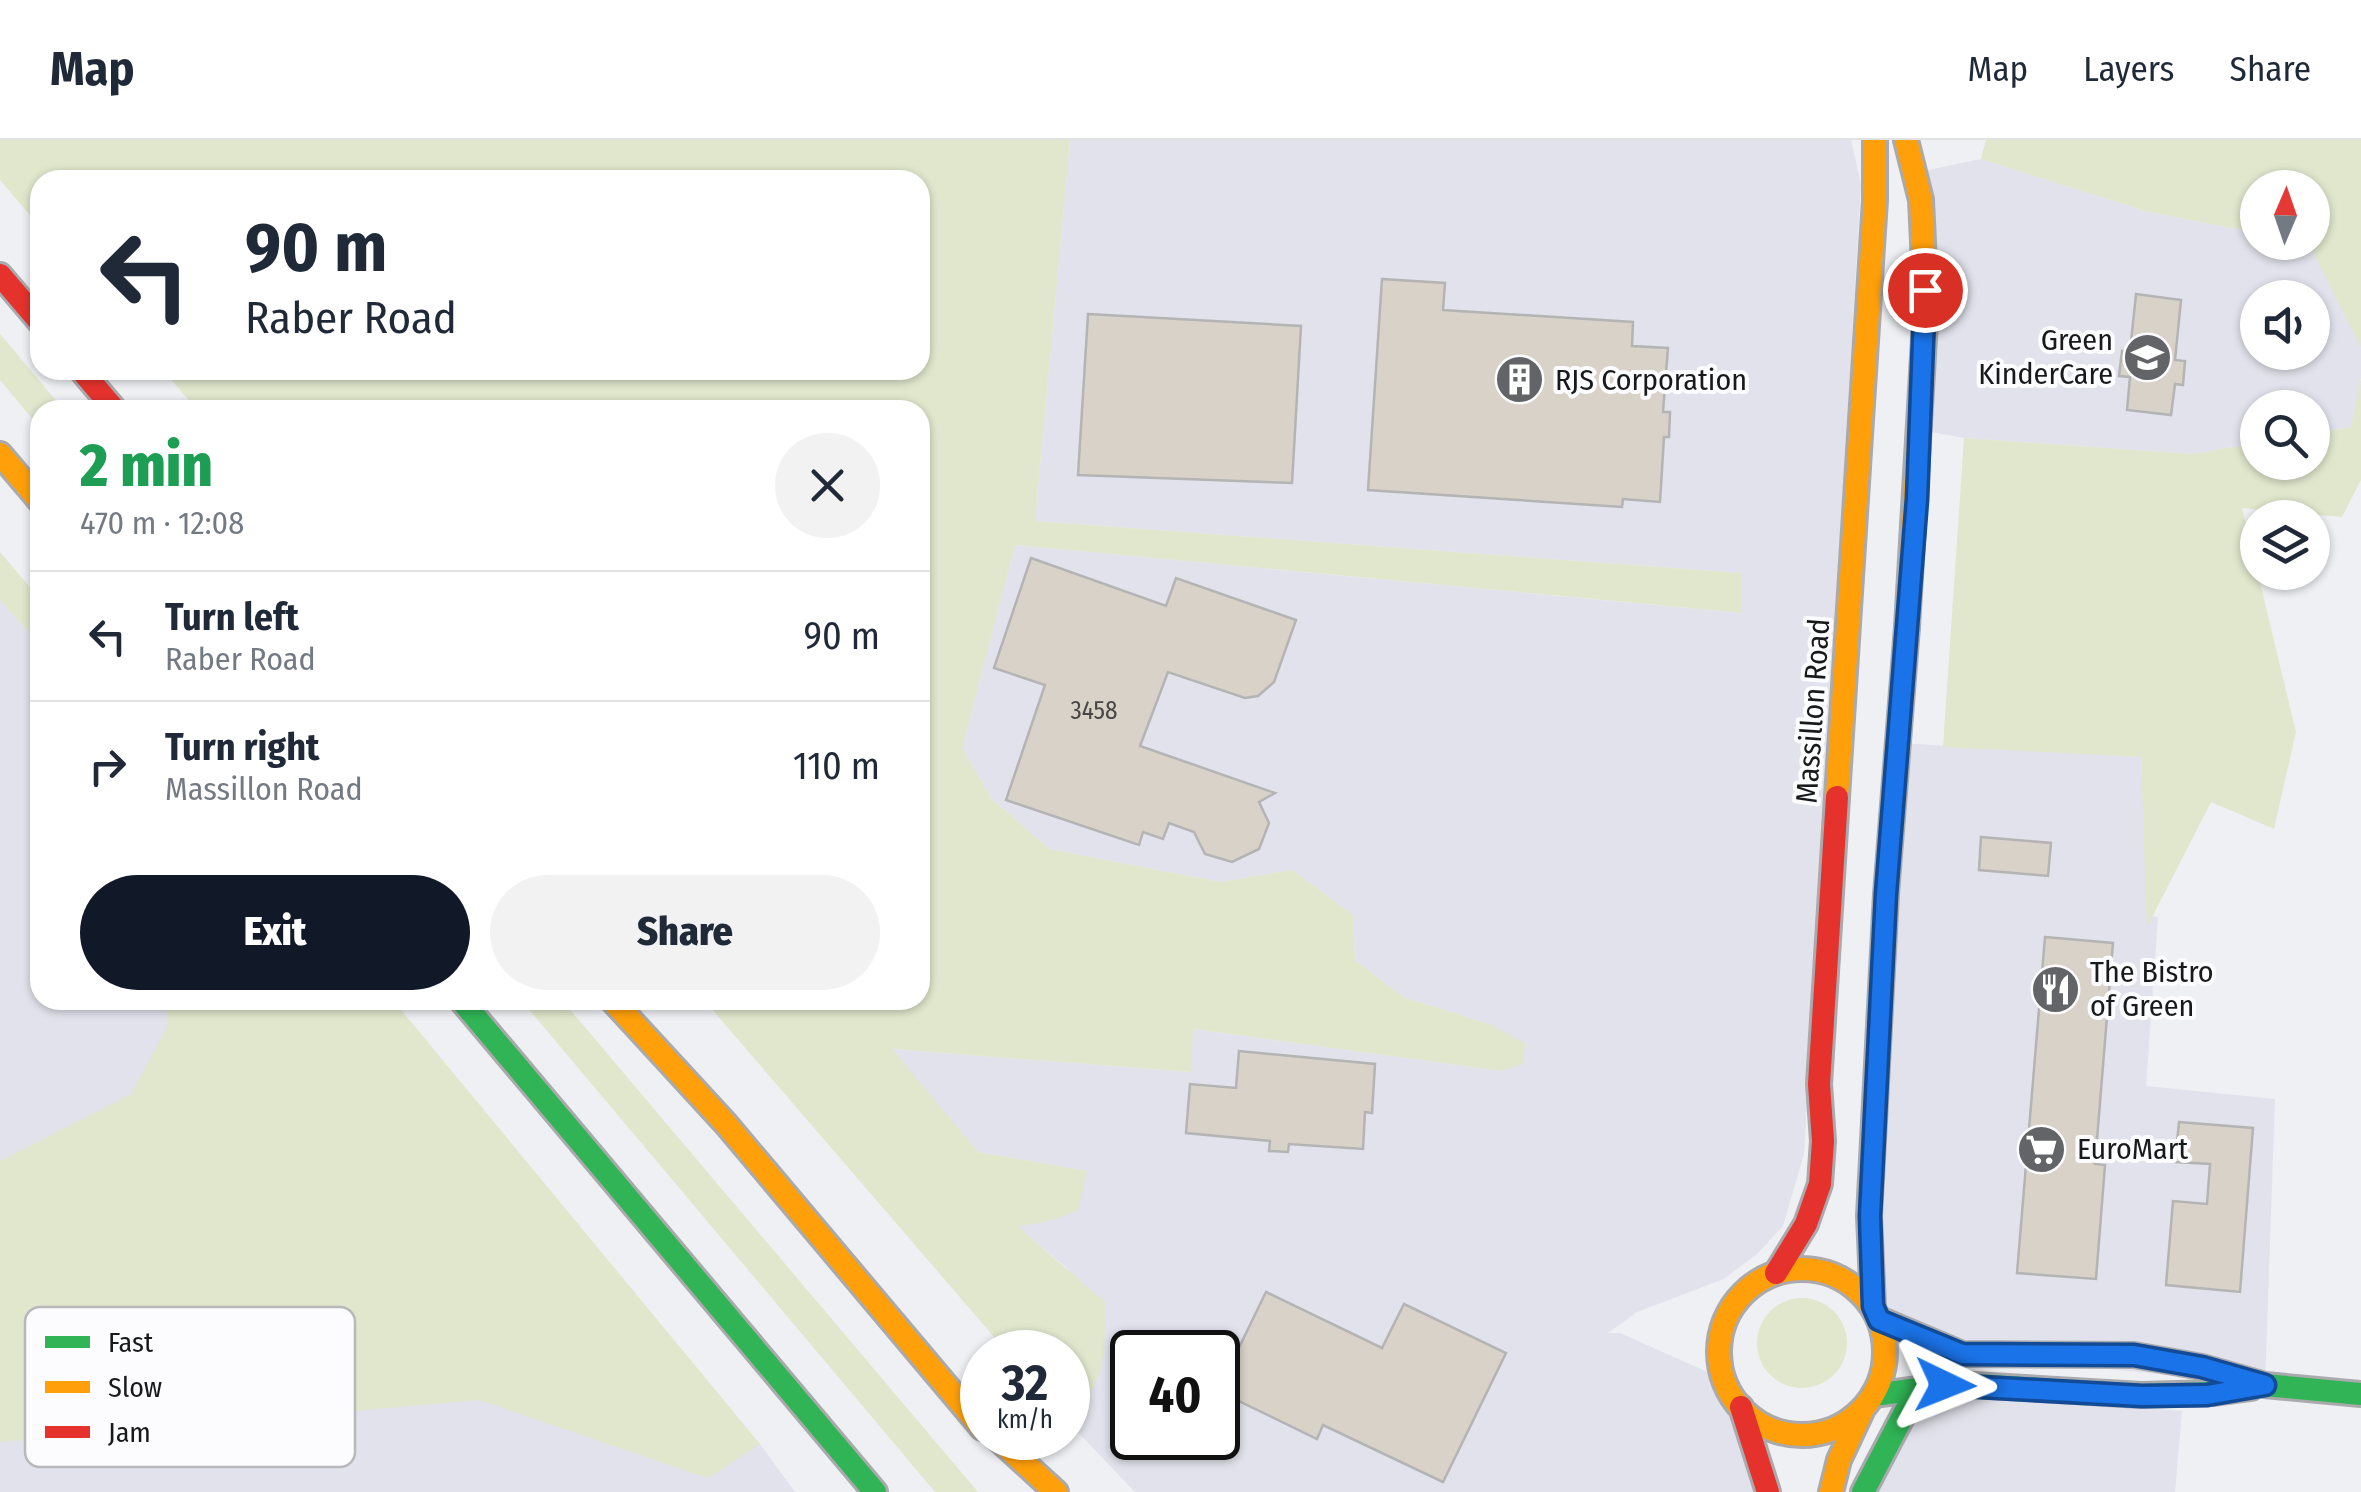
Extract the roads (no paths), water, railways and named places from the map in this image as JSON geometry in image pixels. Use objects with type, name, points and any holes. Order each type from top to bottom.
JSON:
[{"type":"main road","name":"Massillon Road","points":[[1776,1272],[1800,1240],[1820,1197],[1825,1164],[1819,1084],[1875,140]]},
{"type":"main road","points":[[1876,1313],[1870,1216],[1886,894],[1917,499],[1926,304],[1921,200],[1906,140]]},
{"type":"main road","points":[[0,274],[30,310]]},
{"type":"main road","points":[[90,380],[106,400]]},
{"type":"main road","points":[[0,454],[30,489]]},
{"type":"main road","points":[[469,1010],[875,1492]]},
{"type":"main road","points":[[621,1010],[726,1124],[960,1400]]},
{"type":"main road","points":[[1831,1492],[1839,1460],[1867,1403],[1878,1388],[1886,1360],[1884,1332],[1876,1313],[1854,1286],[1828,1272],[1802,1268],[1776,1272],[1752,1284],[1734,1303],[1723,1327],[1718,1353],[1723,1379],[1741,1407],[1756,1422],[1783,1433],[1811,1435],[1838,1427],[1867,1403],[1953,1384],[2182,1396],[2265,1385]]},
{"type":"main road","points":[[1876,1313],[1962,1354],[2134,1355],[2202,1367],[2265,1385],[2361,1394]]},
{"type":"main road","points":[[1863,1492],[1917,1389]]},
{"type":"main road","points":[[1741,1407],[1768,1492]]},
{"type":"main road","points":[[1011,1460],[1035,1492]]},
{"type":"main road","points":[[1019,1460],[1056,1492]]},
{"type":"place","name":"Green KinderCare","points":[[2148,357]]},
{"type":"place","name":"RJS Corporation","points":[[1520,380]]},
{"type":"place","name":"The Bistro of Green","points":[[2055,989]]},
{"type":"place","name":"EuroMart","points":[[2042,1149]]}]
